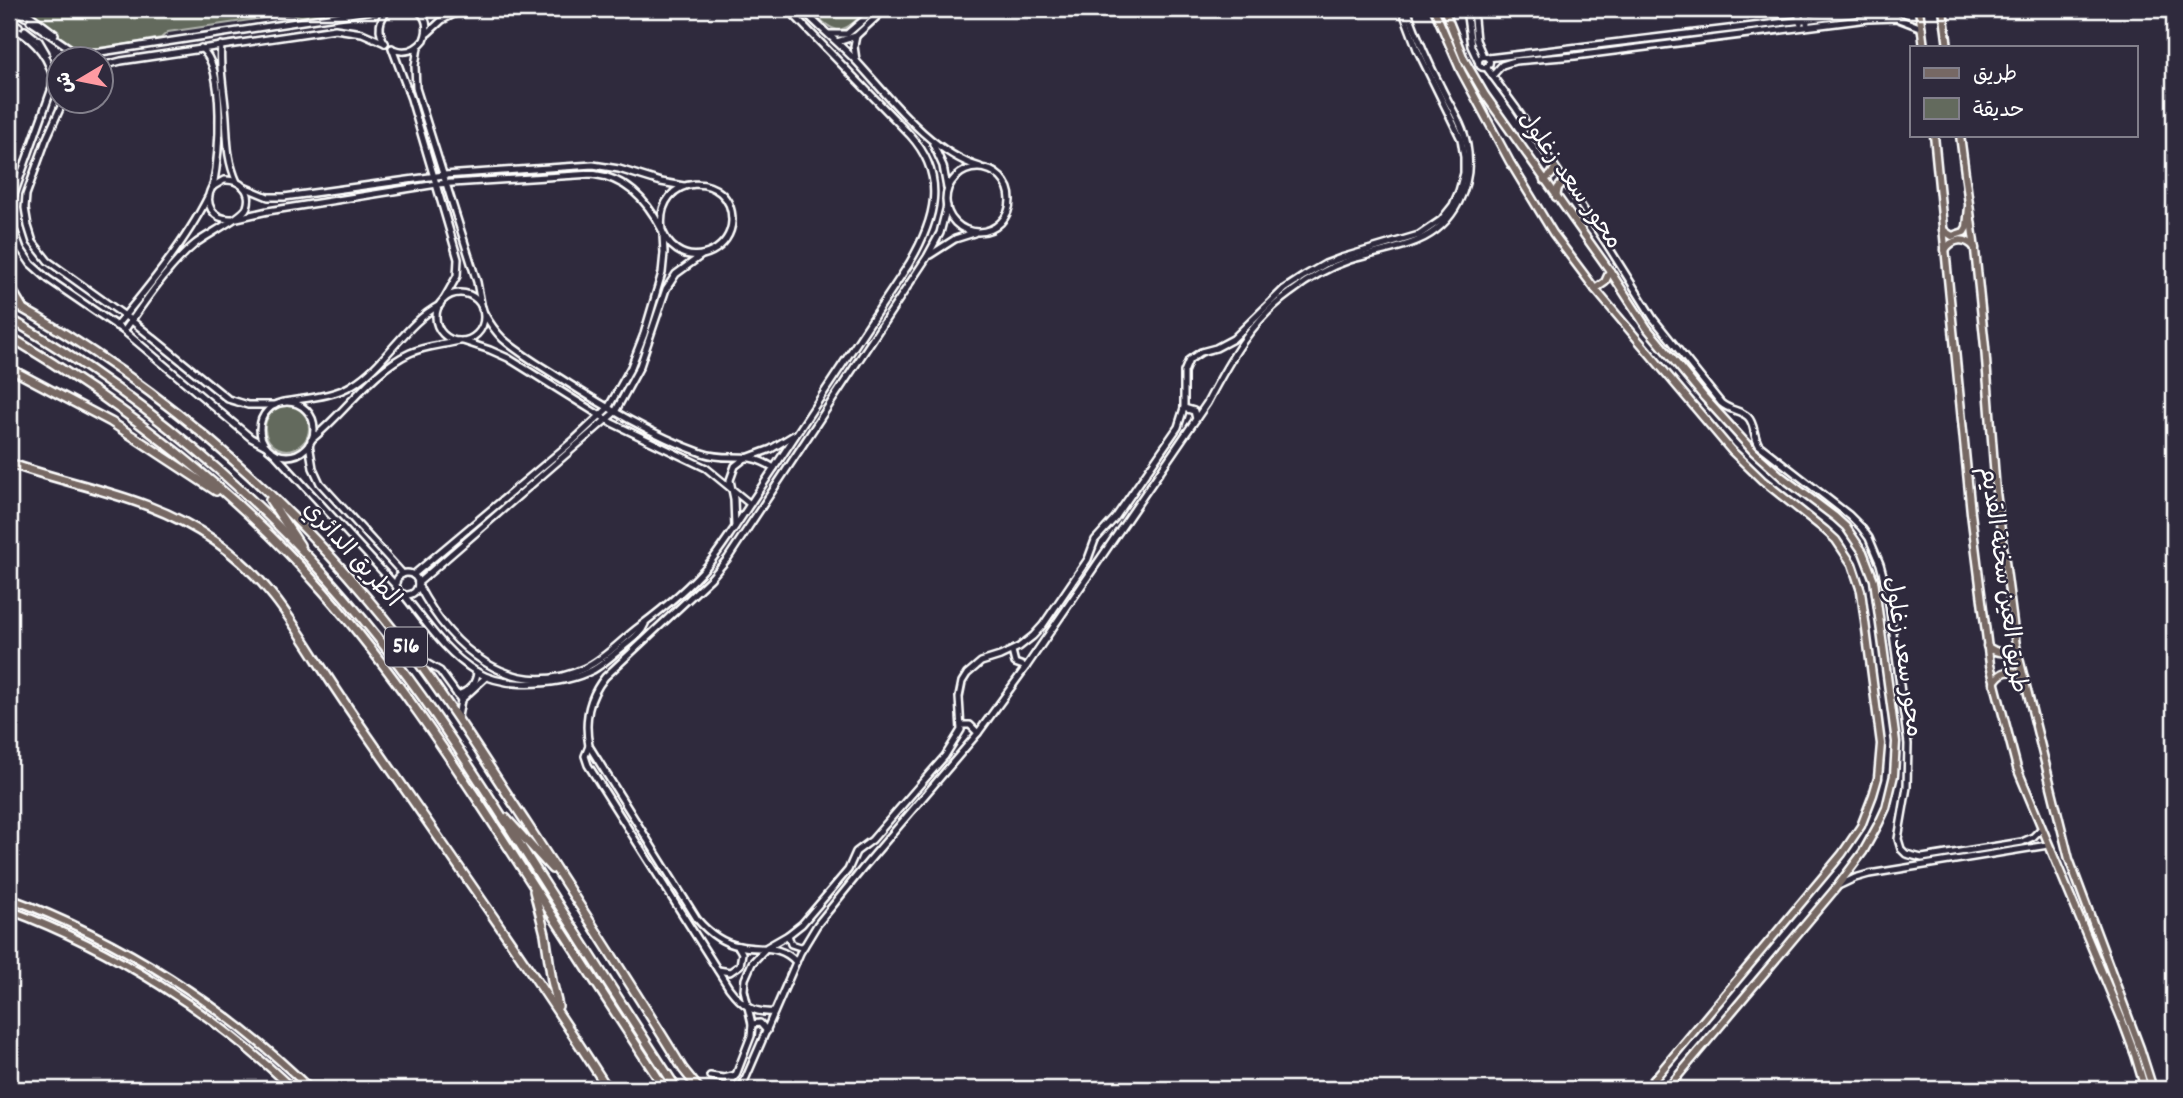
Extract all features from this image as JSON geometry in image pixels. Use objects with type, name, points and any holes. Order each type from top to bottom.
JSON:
[{"type":"highway","points":[[9,285],[24,310]]},
{"type":"highway","name":"الطريق الدائري","points":[[9,301],[94,352],[203,434],[261,486],[353,582],[414,656],[458,720],[683,1069],[699,1089]]},
{"type":"highway","name":"الطريق الدائري","points":[[9,318],[99,376],[172,431],[242,491],[312,563],[394,658],[424,699],[677,1089]]},
{"type":"highway","name":"الطريق الدائري","points":[[9,336],[131,418],[188,463],[299,564],[374,653],[444,748],[665,1089]]},
{"type":"highway","name":"516","points":[[9,368],[104,417],[228,498]]},
{"type":"highway","points":[[9,463],[127,497],[167,513],[216,542],[261,581],[290,616],[346,704],[521,955],[608,1089]]},
{"type":"highway","name":"516","points":[[261,486],[312,563]]},
{"type":"highway","name":"516","points":[[498,811],[563,879]]},
{"type":"highway","points":[[532,884],[545,934],[554,991],[563,1018]]},
{"type":"main road","name":"محور سعد زغلول","points":[[1434,9],[1461,71],[1516,156],[1544,180],[1610,271],[1647,328],[1740,438],[1783,477],[1835,516],[1852,534],[1863,552],[1874,580],[1892,709],[1896,759],[1891,792],[1879,823],[1863,852],[1836,888],[1803,916],[1802,928],[1667,1089]]},
{"type":"main road","name":"محور سعد زغلول","points":[[1444,9],[1472,75],[1516,156],[1553,233],[1595,289],[1731,450],[1762,480],[1836,540],[1857,577],[1880,727],[1878,778],[1868,811],[1852,841],[1646,1089]]},
{"type":"main road","points":[[1919,9],[1924,46]]},
{"type":"main road","points":[[1943,9],[1948,46]]},
{"type":"main road","name":"طريق العين سخنة القديم","points":[[1934,136],[1973,526],[1987,646],[1994,682],[2017,768],[2122,1020],[2145,1089]]},
{"type":"main road","name":"طريق العين سخنة القديم","points":[[1960,136],[1985,347],[1995,484],[2022,676],[2068,859],[2153,1089]]},
{"type":"main road","points":[[1544,180],[1551,176],[1555,169]]},
{"type":"main road","points":[[1556,197],[1558,188],[1564,181]]},
{"type":"main road","points":[[1943,230],[1952,236],[1964,232],[1970,204]]},
{"type":"main road","points":[[1945,250],[1951,243],[1959,240],[1970,243],[1975,250]]},
{"type":"main road","points":[[1595,289],[1605,282],[1610,271]]},
{"type":"main road","points":[[1987,646],[2002,653],[2016,646]]},
{"type":"main road","points":[[1994,682],[2006,671],[2022,676]]},
{"type":"main road","points":[[9,898],[97,938],[172,980],[242,1029],[310,1089]]},
{"type":"main road","points":[[1802,903],[1802,928]]},
{"type":"main road","points":[[9,910],[41,922],[96,949],[175,995],[233,1037],[293,1089]]},
{"type":"main road","points":[[1789,918],[1803,916]]},
{"type":"street","points":[[14,9],[67,46]]},
{"type":"street","points":[[22,9],[64,44]]},
{"type":"street","points":[[116,49],[381,9]]},
{"type":"street","points":[[385,43],[380,24],[389,9]]},
{"type":"street","points":[[417,9],[426,23],[426,35]]},
{"type":"street","points":[[273,452],[283,456],[302,451],[387,367],[410,353],[470,340],[480,332],[484,320],[477,282],[416,88],[418,47],[442,19],[464,9]]},
{"type":"street","points":[[412,575],[443,624],[470,653],[490,666],[521,676],[554,677],[583,669],[611,652],[703,570],[735,527],[916,253],[931,220],[934,199],[929,165],[915,139],[788,9]]},
{"type":"street","points":[[802,9],[932,141],[954,158],[993,171],[1009,189],[1009,210],[1002,222],[990,230],[954,239],[927,257]]},
{"type":"street","points":[[828,34],[847,34],[876,9]]},
{"type":"street","points":[[837,42],[856,36],[885,9]]},
{"type":"street","points":[[725,1089],[736,1075],[749,1044],[752,1024],[744,995],[745,979],[752,963],[767,947],[802,924],[848,870],[856,852],[872,841],[945,756],[958,737],[961,725],[960,692],[967,674],[981,663],[1012,652],[1037,632],[1088,559],[1095,540],[1115,518],[1169,441],[1184,408],[1186,364],[1201,352],[1225,344],[1284,289],[1304,276],[1341,258],[1419,235],[1441,220],[1453,205],[1464,173],[1461,139],[1417,49],[1405,9]]},
{"type":"street","points":[[741,1089],[804,946],[847,887],[978,733],[1026,667],[1196,419],[1235,352],[1254,326],[1288,294],[1328,269],[1423,238],[1443,224],[1457,207],[1468,174],[1465,137],[1405,9]]},
{"type":"street","points":[[1466,9],[1483,59],[1480,66],[1486,67],[1516,108],[1653,318],[1721,403],[1730,410],[1747,416],[1759,445],[1861,527],[1875,551],[1887,590],[1907,726],[1909,773],[1898,832],[1901,849],[1919,859],[2022,842],[2041,829]]},
{"type":"street","points":[[1471,24],[1473,9]]},
{"type":"street","points":[[1798,9],[1800,25]]},
{"type":"street","points":[[1806,9],[1807,23]]},
{"type":"street","points":[[1492,76],[1502,65],[1511,62],[1800,25],[1895,9]]},
{"type":"street","points":[[1807,23],[1889,17],[1922,28]]},
{"type":"street","points":[[804,24],[810,18]]},
{"type":"street","points":[[9,20],[42,45],[46,56]]},
{"type":"street","points":[[1483,59],[1800,25]]},
{"type":"street","points":[[9,26],[36,45],[46,60]]},
{"type":"street","points":[[116,62],[335,29],[354,30],[391,48],[405,51],[418,47]]},
{"type":"street","points":[[856,36],[856,61]]},
{"type":"street","points":[[222,45],[220,66],[227,153],[231,169],[237,181],[244,187],[268,197],[444,175],[598,165],[661,183],[684,186],[702,184],[725,198],[731,211],[729,235],[716,250],[703,255],[677,274],[666,289],[644,358],[615,412],[418,584],[413,593],[403,594]]},
{"type":"street","points":[[116,326],[193,225],[212,187],[219,144],[219,109],[212,63],[201,48]]},
{"type":"street","points":[[391,48],[411,99],[458,259],[457,276],[436,318],[441,331],[452,340],[490,350],[508,358],[607,420],[698,464],[750,504]]},
{"type":"street","points":[[46,105],[14,188],[11,208],[17,240],[31,264],[48,279],[124,331],[251,438],[273,452],[397,587],[451,652],[486,677],[538,683],[577,677],[594,669],[642,631],[645,623]]},
{"type":"street","points":[[57,116],[29,188],[25,208],[30,234],[41,254],[56,268],[132,321],[228,399],[248,405],[275,405],[344,390],[366,375],[442,302],[456,294],[469,295],[475,299],[500,336],[515,349],[615,412],[702,453],[718,457],[750,457],[764,461],[774,468]]},
{"type":"street","points":[[35,135],[46,140]]},
{"type":"street","points":[[796,962],[783,951],[767,947],[738,946],[714,935],[697,919],[589,746],[586,727],[588,711],[600,683],[722,565],[927,257],[940,233],[947,206],[943,166],[932,141]]},
{"type":"street","points":[[947,192],[957,175],[980,167]]},
{"type":"street","points":[[209,194],[210,207],[214,213],[219,217],[235,218],[437,184],[586,173],[610,177],[624,183],[636,193],[675,248],[693,256],[703,255]]},
{"type":"street","points":[[212,187],[224,180],[237,181]]},
{"type":"street","points":[[451,198],[462,182]]},
{"type":"street","points":[[284,402],[299,405],[311,416],[313,468],[320,483],[403,574],[412,575],[608,408],[631,367],[662,273],[664,253],[660,219],[667,198],[684,186]]},
{"type":"street","points":[[124,331],[188,250],[247,208],[244,187]]},
{"type":"street","points":[[947,206],[950,215],[960,226],[978,232]]},
{"type":"street","points":[[11,208],[25,208]]},
{"type":"street","points":[[1225,344],[1230,351],[1235,352]]},
{"type":"street","points":[[366,375],[372,381]]},
{"type":"street","points":[[266,446],[262,439],[260,423],[263,416],[275,405]]},
{"type":"street","points":[[1184,408],[1192,409],[1196,419]]},
{"type":"street","points":[[735,527],[730,480],[735,466],[744,458],[771,449],[797,433]]},
{"type":"street","points":[[1852,534],[1861,527]]},
{"type":"street","points":[[397,587],[398,579],[403,574]]},
{"type":"street","points":[[1012,652],[1015,663],[1026,667]]},
{"type":"street","points":[[414,656],[440,671],[459,697],[458,720]]},
{"type":"street","points":[[459,697],[472,687],[477,673]]},
{"type":"street","points":[[459,697],[486,677]]},
{"type":"street","points":[[961,725],[970,725],[978,733]]},
{"type":"street","points":[[589,746],[585,756],[588,765],[733,994],[748,1008],[758,1012],[774,1012]]},
{"type":"street","points":[[1836,888],[1870,874],[2048,845]]},
{"type":"street","points":[[788,935],[792,944],[804,946]]},
{"type":"street","points":[[718,970],[730,972],[740,965],[742,953],[738,946]]},
{"type":"street","points":[[752,1024],[763,1024],[767,1031]]},
{"type":"street","points":[[710,1076],[724,1078],[736,1075]]},
{"type":"green space","points":[[24,9],[347,9],[301,16],[291,14],[168,32],[161,38],[115,46],[72,46]]},
{"type":"green space","points":[[809,9],[868,9],[851,25],[838,30],[826,24]]},
{"type":"green space","points":[[1806,9],[1887,9],[1807,20]]},
{"type":"green space","points":[[287,406],[296,407],[303,412],[308,419],[308,437],[303,444],[296,449],[287,450],[278,449],[271,444],[266,437],[265,428],[266,419],[271,412],[278,407]]}]
